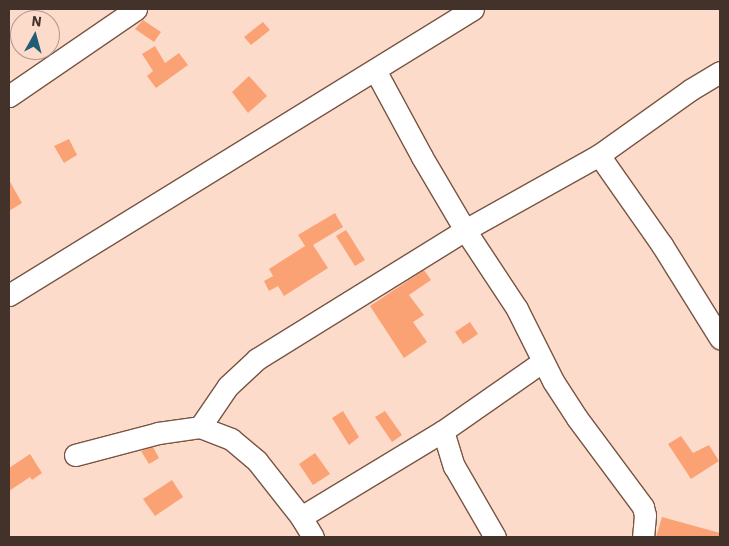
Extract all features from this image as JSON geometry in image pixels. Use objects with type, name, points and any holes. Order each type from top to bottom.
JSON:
[{"type":"street","points":[[9,96],[136,9]]},
{"type":"street","points":[[9,296],[473,9]]},
{"type":"street","points":[[375,70],[422,157],[465,230],[517,309],[542,362],[577,418],[643,507],[645,515],[643,537]]},
{"type":"street","points":[[200,428],[228,386],[256,359],[465,230],[599,155],[690,90],[720,72]]},
{"type":"street","points":[[599,155],[717,326]]},
{"type":"street","points":[[301,517],[444,431],[542,362]]},
{"type":"street","points":[[75,455],[158,433],[200,428],[220,434],[238,444],[257,461],[301,517],[313,537]]},
{"type":"street","points":[[444,431],[454,466],[495,537]]},
{"type":"building","points":[[143,20],[161,32],[154,42],[135,29]]},
{"type":"building","points":[[263,22],[270,30],[251,45],[244,37]]},
{"type":"building","points":[[155,46],[165,63],[179,53],[188,65],[156,88],[147,76],[153,71],[142,54]]},
{"type":"building","points":[[249,76],[267,96],[248,113],[232,92]]},
{"type":"building","points":[[69,139],[77,155],[64,163],[54,146]]},
{"type":"building","points":[[9,180],[22,203],[9,211]]},
{"type":"building","points":[[335,213],[343,227],[313,245],[328,268],[284,296],[278,286],[269,291],[264,281],[273,276],[269,269],[305,246],[298,235]]},
{"type":"building","points":[[346,230],[365,260],[355,266],[336,236]]},
{"type":"building","points":[[424,270],[431,280],[409,295],[424,315],[413,322],[427,342],[404,358],[370,306]]},
{"type":"building","points":[[470,322],[478,334],[463,344],[455,332]]},
{"type":"building","points":[[343,411],[359,437],[349,445],[332,418]]},
{"type":"building","points":[[385,411],[402,435],[392,442],[375,417]]},
{"type":"building","points":[[681,436],[693,453],[709,445],[719,461],[691,479],[668,444]]},
{"type":"building","points":[[153,447],[159,458],[149,464],[141,451]]},
{"type":"building","points":[[315,453],[330,474],[313,485],[299,464]]},
{"type":"building","points":[[30,454],[42,473],[32,480],[30,477],[9,491],[9,468]]},
{"type":"building","points":[[172,480],[183,497],[155,516],[143,499]]},
{"type":"building","points":[[662,517],[720,533],[720,537],[656,537]]}]
